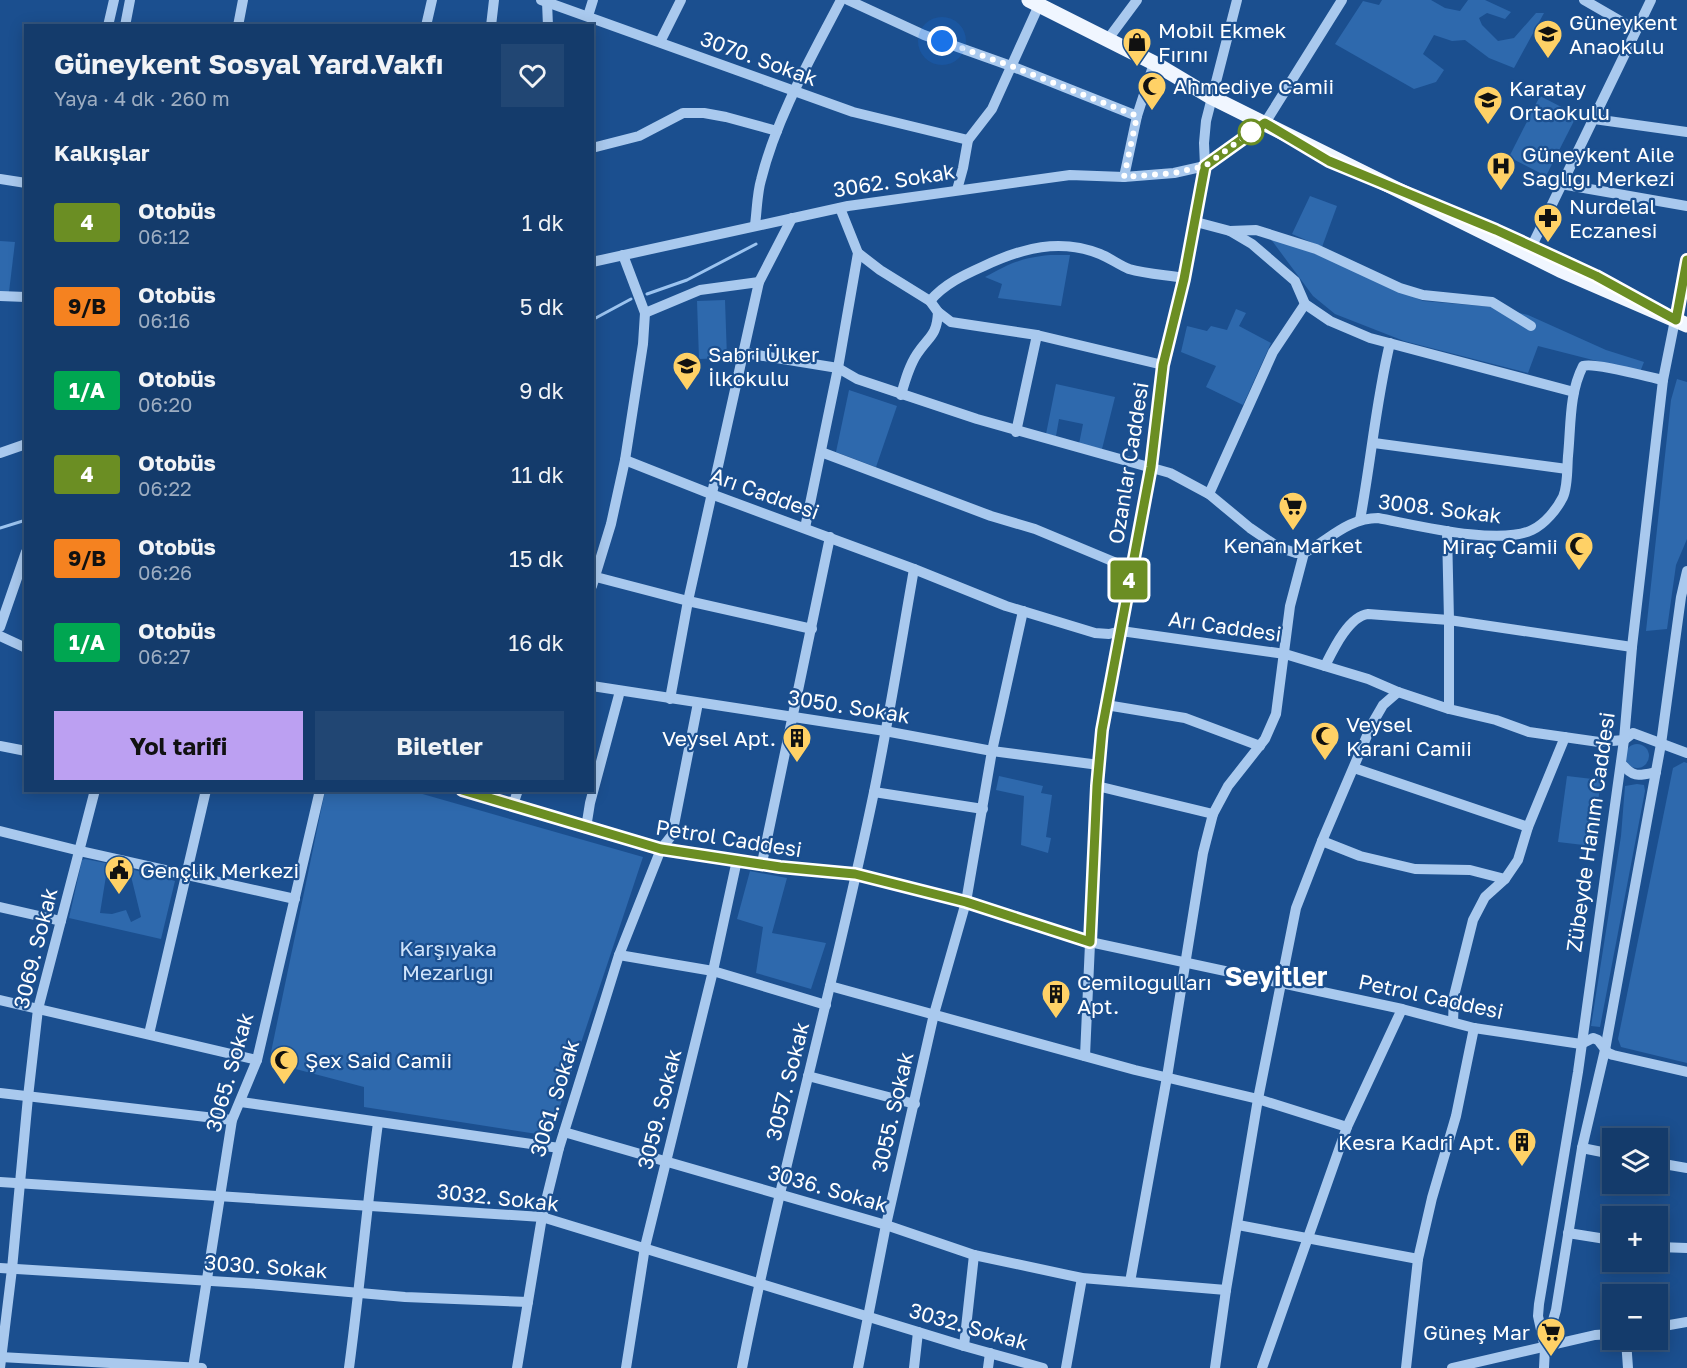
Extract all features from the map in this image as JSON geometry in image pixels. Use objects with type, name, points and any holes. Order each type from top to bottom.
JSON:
[{"type":"main road","points":[[1034,2],[1154,63],[1211,97],[1528,254],[1682,323]]},
{"type":"street","points":[[108,24],[114,0]]},
{"type":"street","points":[[125,24],[130,0]]},
{"type":"street","points":[[238,24],[243,0]]},
{"type":"street","points":[[426,24],[432,0]]},
{"type":"street","points":[[491,24],[494,0]]},
{"type":"street","points":[[588,15],[593,0]]},
{"type":"street","points":[[660,42],[681,0]]},
{"type":"street","points":[[755,225],[760,181],[777,130],[793,92],[841,0]]},
{"type":"street","points":[[848,0],[924,35],[1011,66],[1137,116]]},
{"type":"street","points":[[1108,39],[1137,0]]},
{"type":"street","name":"Ozanlar Caddesi","points":[[1085,1056],[1097,786],[1102,730],[1151,467],[1163,365],[1196,222],[1205,166],[1204,143],[1211,97],[1237,0]]},
{"type":"street","points":[[1205,166],[1265,123],[1342,0]]},
{"type":"street","points":[[1584,0],[1636,30]]},
{"type":"street","points":[[1528,254],[1652,0]]},
{"type":"street","points":[[544,1],[548,24]]},
{"type":"street","name":"3070. Sokak","points":[[544,1],[854,112],[968,140]]},
{"type":"street","points":[[957,189],[968,140],[992,109],[1011,66],[1034,2]]},
{"type":"street","points":[[1124,177],[1137,116],[1154,63]]},
{"type":"street","points":[[594,147],[639,136],[683,113],[704,113],[777,130]]},
{"type":"street","points":[[1594,119],[1687,132]]},
{"type":"street","name":"3062. Sokak","points":[[594,262],[840,208],[957,189],[1070,175],[1124,177],[1174,173],[1205,166]]},
{"type":"street","points":[[0,179],[24,183]]},
{"type":"street","points":[[1561,184],[1687,206]]},
{"type":"street","points":[[840,208],[858,253],[880,270],[930,301],[938,312],[951,322],[1037,335],[1163,365]]},
{"type":"street","points":[[670,699],[688,601],[759,282],[792,218]]},
{"type":"street","points":[[1196,222],[1230,231],[1252,244],[1295,281],[1305,304],[1330,321],[1370,338],[1574,392]]},
{"type":"street","points":[[1230,231],[1256,230],[1316,249],[1400,288],[1423,295],[1492,302],[1531,326]]},
{"type":"street","points":[[930,301],[938,291],[965,274],[1006,255],[1056,245],[1092,252],[1129,269],[1184,279]]},
{"type":"street","points":[[805,528],[838,368],[858,253]]},
{"type":"street","points":[[623,255],[645,313],[643,344],[625,460],[611,524],[594,581],[812,629]]},
{"type":"street","name":"Zübeyde Hanım Caddesi","points":[[1545,1348],[1538,1316],[1539,1304],[1581,1044],[1621,763],[1663,380],[1682,323],[1687,260]]},
{"type":"street","points":[[645,313],[700,290],[759,282]]},
{"type":"street","points":[[0,296],[24,297]]},
{"type":"street","points":[[1209,494],[1274,352],[1305,304]]},
{"type":"street","points":[[901,394],[917,354],[936,329],[938,312]]},
{"type":"street","points":[[1016,432],[1037,335]]},
{"type":"street","points":[[1360,520],[1374,443],[1381,380],[1390,343]]},
{"type":"street","points":[[745,352],[838,368],[857,379],[1016,432],[1170,473],[1209,494],[1250,528],[1278,547],[1304,553],[1290,606],[1285,654],[1272,727],[1228,786],[1213,814],[1203,853],[1167,1077],[1130,1282]]},
{"type":"street","name":"3008. Sokak","points":[[1304,553],[1344,527],[1360,520],[1378,518],[1447,531],[1509,536],[1532,531],[1543,523],[1563,495],[1574,392],[1580,373],[1587,364],[1663,380]]},
{"type":"street","points":[[1374,443],[1567,469]]},
{"type":"street","points":[[0,453],[24,445]]},
{"type":"street","points":[[821,452],[991,516],[1035,530],[1131,569]]},
{"type":"street","name":"Arı Caddesi","points":[[625,460],[1023,611],[1095,633],[1109,634],[1120,631],[1285,654],[1368,679],[1449,709],[1496,720],[1528,732],[1599,742],[1624,740],[1633,733],[1687,753]]},
{"type":"street","points":[[1447,531],[1449,709]]},
{"type":"street","points":[[762,863],[830,537]]},
{"type":"street","points":[[0,627],[24,558]]},
{"type":"street","name":"3057. Sokak","points":[[742,1368],[759,1282],[874,792],[914,569]]},
{"type":"street","name":"Zübeyde Hanım Caddesi","points":[[1544,1368],[1545,1348],[1556,1310],[1582,1148],[1605,1050],[1678,659],[1687,571]]},
{"type":"street","name":"3055. Sokak","points":[[858,1368],[886,1226],[934,1014],[966,902],[992,751],[1023,611]]},
{"type":"street","points":[[1325,666],[1337,642],[1361,615],[1449,620],[1632,647]]},
{"type":"street","points":[[0,636],[24,647]]},
{"type":"street","name":"3050. Sokak","points":[[594,686],[992,751],[1099,765]]},
{"type":"street","points":[[594,788],[620,691]]},
{"type":"street","points":[[1215,1368],[1258,1099],[1296,908],[1322,841],[1377,715],[1383,705],[1398,692]]},
{"type":"street","name":"3061. Sokak","points":[[517,1368],[542,1217],[559,1148],[619,955],[661,849],[672,835],[698,703]]},
{"type":"street","points":[[1106,705],[1185,718],[1260,746]]},
{"type":"street","points":[[1453,1022],[1454,996],[1473,920],[1485,897],[1505,879],[1518,860],[1528,827],[1565,737]]},
{"type":"street","points":[[0,746],[24,751]]},
{"type":"street","points":[[1621,763],[1629,773],[1634,775],[1656,772]]},
{"type":"street","points":[[1354,768],[1528,827]]},
{"type":"street","points":[[1097,786],[1213,814]]},
{"type":"street","name":"3069. Sokak","points":[[0,1361],[12,1269],[38,1009],[95,792]]},
{"type":"street","points":[[149,1034],[206,792]]},
{"type":"street","name":"3065. Sokak","points":[[193,1368],[232,1120],[257,1060],[320,792]]},
{"type":"street","name":"Petrol Caddesi","points":[[469,792],[661,849],[855,874],[966,902],[1090,942],[1402,1009],[1474,1028],[1581,1044],[1593,1038],[1602,1043],[1608,1053],[1687,1072]]},
{"type":"street","points":[[513,805],[517,792]]},
{"type":"street","points":[[586,828],[593,792]]},
{"type":"street","points":[[874,792],[983,809]]},
{"type":"street","points":[[0,831],[295,899]]},
{"type":"street","points":[[1322,841],[1360,856],[1415,869],[1470,870],[1505,879]]},
{"type":"street","name":"3059. Sokak","points":[[626,1368],[645,1247],[713,971],[737,860]]},
{"type":"street","points":[[0,907],[61,921]]},
{"type":"street","points":[[619,955],[713,971],[825,1005]]},
{"type":"street","points":[[830,986],[1085,1056],[1258,1099],[1347,1127]]},
{"type":"street","points":[[0,1000],[257,1060]]},
{"type":"street","points":[[1262,1368],[1347,1127],[1402,1009]]},
{"type":"street","points":[[1406,1368],[1418,1259],[1432,1198],[1456,1116],[1474,1028]]},
{"type":"street","points":[[1579,1056],[1587,1064],[1623,1057]]},
{"type":"street","points":[[808,1076],[915,1104]]},
{"type":"street","points":[[0,1093],[232,1120]]},
{"type":"street","points":[[241,1102],[559,1148]]},
{"type":"street","points":[[349,1368],[360,1293],[367,1205],[378,1123]]},
{"type":"street","name":"3036. Sokak","points":[[564,1132],[886,1226],[974,1255],[1082,1278],[1226,1290]]},
{"type":"street","points":[[1582,1148],[1602,1152]]},
{"type":"street","points":[[1668,1165],[1687,1168]]},
{"type":"street","name":"3032. Sokak","points":[[0,1182],[542,1217],[1043,1368]]},
{"type":"street","points":[[1238,1225],[1418,1259]]},
{"type":"street","points":[[1568,1233],[1602,1238]]},
{"type":"street","points":[[1668,1247],[1687,1248]]},
{"type":"street","points":[[964,1346],[974,1255]]},
{"type":"street","name":"3030. Sokak","points":[[0,1268],[360,1293],[528,1302]]},
{"type":"street","points":[[1066,1368],[1082,1278]]},
{"type":"street","points":[[1668,1325],[1687,1322]]},
{"type":"street","points":[[914,1368],[918,1332]]},
{"type":"street","points":[[1457,1368],[1602,1335]]},
{"type":"street","points":[[1627,1350],[1628,1368]]},
{"type":"street","points":[[988,1368],[990,1353]]},
{"type":"street","points":[[0,1361],[202,1368]]},
{"type":"green space","points":[[1382,0],[1431,0],[1445,8],[1460,11],[1468,0],[1485,0],[1511,12],[1505,19],[1487,13],[1479,18],[1482,25],[1498,41],[1514,38],[1536,13],[1544,13],[1514,68],[1489,58],[1465,40],[1452,41],[1434,35],[1423,54],[1444,70],[1436,82],[1414,89],[1335,44],[1363,1],[1379,5]]},
{"type":"green space","points":[[1540,96],[1577,115],[1546,176],[1509,157]]},
{"type":"green space","points":[[1310,196],[1337,206],[1322,247],[1292,234]]},
{"type":"green space","points":[[1270,234],[1423,301],[1494,307],[1528,315],[1606,350],[1644,362],[1640,372],[1538,346],[1528,373],[1404,341],[1335,314],[1313,296],[1270,238]]},
{"type":"green space","points":[[0,241],[15,242],[9,292],[0,292]]},
{"type":"green space","points":[[1050,255],[1070,255],[1061,306],[998,298],[1002,284],[985,277],[1016,262]]},
{"type":"green space","points":[[725,300],[727,358],[699,359],[697,301]]},
{"type":"green space","points":[[1236,309],[1246,313],[1239,326],[1271,343],[1243,405],[1206,387],[1216,366],[1181,352],[1187,326],[1207,331],[1211,326],[1227,330]]},
{"type":"green space","points":[[1677,379],[1687,382],[1687,539],[1676,565],[1667,629],[1646,631],[1671,400]]},
{"type":"green space","points":[[1056,384],[1115,397],[1102,449],[1079,444],[1083,424],[1059,419],[1056,436],[1046,434]]},
{"type":"green space","points":[[849,390],[897,406],[876,467],[836,452]]},
{"type":"green space","points":[[1637,744],[1642,745],[1648,751],[1648,761],[1642,767],[1637,768],[1632,767],[1626,761],[1625,756],[1626,751],[1632,745]]},
{"type":"green space","points":[[1684,762],[1687,763],[1687,1063],[1621,1047],[1618,1039],[1673,768]]},
{"type":"green space","points":[[999,776],[1043,786],[1041,793],[1052,795],[1046,837],[1051,838],[1048,853],[1021,845],[1024,796],[996,790]]},
{"type":"green space","points":[[1567,776],[1601,780],[1592,846],[1558,842]]},
{"type":"green space","points":[[1644,785],[1645,791],[1600,1027],[1591,1026],[1621,836],[1625,786]]},
{"type":"green space","name":"Karşıyaka Mezarlığı","points":[[325,792],[416,792],[643,857],[550,1136],[364,1107],[364,1087],[269,1062]]},
{"type":"green space","points":[[82,860],[116,865],[115,878],[106,876],[100,913],[112,914],[126,910],[131,922],[141,917],[127,868],[175,881],[161,939],[69,918]]},
{"type":"green space","points":[[750,871],[787,878],[772,933],[826,943],[811,989],[756,973],[763,927],[737,919]]},
{"type":"waterway","points":[[647,294],[687,280],[756,244]]},
{"type":"waterway","points":[[594,319],[631,299]]},
{"type":"waterway","points":[[0,528],[24,521]]},
{"type":"bus line","name":"4","points":[[469,792],[661,849],[721,856],[780,867],[855,874],[966,902],[1090,942],[1097,786],[1102,730],[1151,467],[1163,365],[1184,279],[1205,166],[1265,123],[1329,161],[1496,230],[1596,276],[1676,320],[1687,260]]},
{"type":"place","name":"Güneykent Anaokulu","points":[[1548,60]]},
{"type":"place","name":"Mobil Ekmek Fırını","points":[[1137,68]]},
{"type":"place","name":"Ahmediye Camii","points":[[1152,112]]},
{"type":"place","name":"Karatay Ortaokulu","points":[[1488,126]]},
{"type":"place","name":"Güneykent Aile Sağlığı Merkezi","points":[[1501,192]]},
{"type":"place","name":"Nurdelal Eczanesi","points":[[1548,244]]},
{"type":"place","name":"Sabri Ülker İlkokulu","points":[[687,392]]},
{"type":"place","name":"Kenan Market","points":[[1293,532]]},
{"type":"place","name":"Miraç Camii","points":[[1579,572]]},
{"type":"place","name":"Veysel Karani Camii","points":[[1325,762]]},
{"type":"place","name":"Veysel Apt.","points":[[797,764]]},
{"type":"place","name":"Gençlik Merkezi","points":[[119,896]]},
{"type":"place","name":"Cemiloğulları Apt.","points":[[1056,1020]]},
{"type":"place","name":"Şex Said Camii","points":[[284,1086]]},
{"type":"place","name":"Kesra Kadri Apt.","points":[[1522,1168]]},
{"type":"place","name":"Güneş Mar","points":[[1551,1358]]},
{"type":"district","name":"Seyitler","points":[[1276,976]]},
{"type":"route","points":[[942,41],[1137,116],[1124,177],[1174,173],[1205,166],[1251,132]]}]
